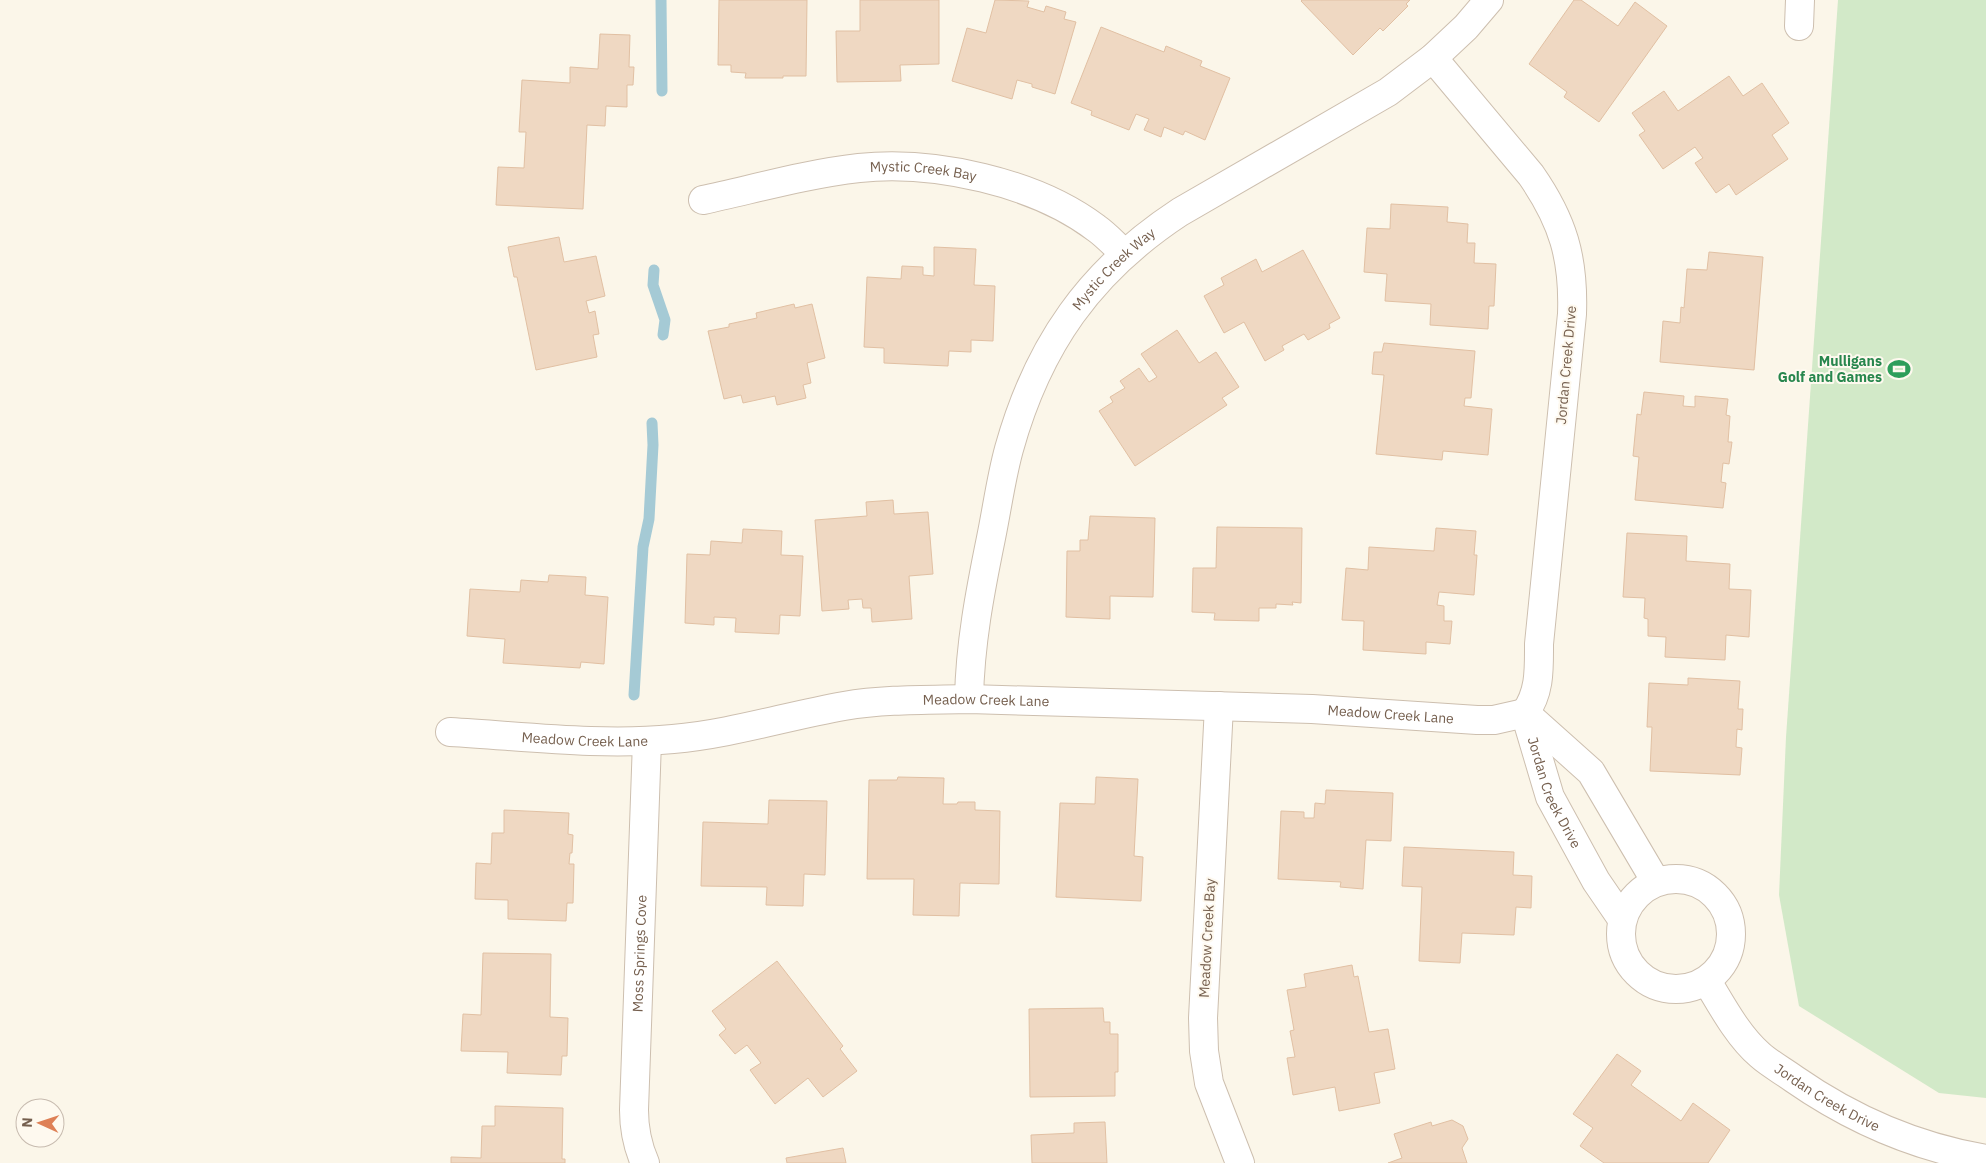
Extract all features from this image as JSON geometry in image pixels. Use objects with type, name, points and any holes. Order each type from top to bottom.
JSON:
[{"type":"street","name":"Mystic Creek Way","points":[[969,699],[969,670],[974,623],[1009,450],[1020,413],[1039,367],[1057,333],[1098,279],[1124,253],[1153,230],[1180,212],[1388,92],[1433,58],[1466,27],[1489,0]]},
{"type":"street","name":"Jordan Creek Drive","points":[[1433,58],[1532,175],[1545,195],[1564,239],[1570,264],[1573,289],[1572,314],[1539,644],[1538,680],[1536,693],[1525,713],[1550,796],[1596,881],[1622,919]]},
{"type":"street","name":"Mystic Creek Bay","points":[[703,200],[824,173],[859,168],[894,166],[930,168],[991,180],[1033,194],[1065,209],[1096,228],[1124,253]]},
{"type":"street","name":"Meadow Creek Lane","points":[[450,732],[614,741],[648,741],[700,736],[844,706],[879,701],[969,699],[1312,708],[1477,720],[1494,720],[1525,713]]},
{"type":"street","name":"Meadow Creek Bay","points":[[1219,706],[1203,1018],[1204,1051],[1209,1083],[1240,1163]]},
{"type":"street","name":"Jordan Creek Drive","points":[[1525,713],[1591,772],[1656,882]]},
{"type":"street","name":"Moss Springs Cove","points":[[645,1163],[637,1146],[634,1130],[634,1110],[648,741]]},
{"type":"street","points":[[1679,878],[1701,884],[1719,898],[1730,919],[1732,942],[1724,964],[1707,981],[1690,989],[1670,990],[1652,985],[1636,973],[1625,957],[1621,938],[1622,919],[1634,896],[1656,882],[1679,878]]},
{"type":"street","name":"Jordan Creek Drive","points":[[1707,981],[1730,1020],[1759,1055],[1826,1101],[1893,1134],[1962,1155],[1986,1158]]},
{"type":"green space","name":"Mulligans Golf and Games","points":[[1838,0],[1986,0],[1986,1098],[1939,1093],[1799,1006],[1779,895],[1786,737]]},
{"type":"building","points":[[719,0],[807,0],[806,76],[745,78],[746,73],[731,72],[731,65],[718,65]]},
{"type":"building","points":[[860,0],[939,0],[939,64],[900,65],[901,81],[837,82],[836,31],[860,31]]},
{"type":"building","points":[[995,0],[1029,1],[1027,7],[1044,12],[1046,6],[1066,12],[1064,19],[1076,22],[1055,94],[1017,80],[1012,99],[952,81],[967,28],[986,33]]},
{"type":"building","points":[[1302,0],[1410,0],[1406,4],[1408,6],[1383,31],[1380,28],[1353,55]]},
{"type":"building","points":[[1574,0],[1581,0],[1618,26],[1635,2],[1667,26],[1599,122],[1564,97],[1567,92],[1529,64]]},
{"type":"building","points":[[1101,27],[1164,52],[1166,46],[1202,61],[1200,66],[1230,78],[1205,140],[1185,131],[1183,135],[1164,127],[1161,137],[1144,130],[1149,119],[1136,114],[1129,130],[1091,115],[1092,111],[1071,103]]},
{"type":"building","points":[[600,34],[630,35],[629,67],[634,67],[633,85],[627,85],[627,107],[606,106],[605,126],[587,125],[583,209],[496,205],[498,167],[524,168],[526,132],[519,132],[522,80],[570,83],[570,67],[598,69]]},
{"type":"building","points":[[1729,76],[1743,96],[1762,83],[1789,123],[1772,135],[1788,159],[1736,195],[1729,184],[1716,193],[1695,163],[1703,158],[1695,147],[1663,169],[1639,135],[1645,131],[1632,113],[1664,91],[1678,111]]},
{"type":"building","points":[[1391,204],[1448,207],[1447,222],[1468,224],[1467,243],[1475,243],[1474,263],[1496,264],[1494,306],[1489,306],[1488,329],[1430,325],[1431,304],[1385,301],[1387,274],[1364,272],[1367,228],[1390,229]]},
{"type":"building","points":[[559,237],[564,262],[596,256],[605,296],[586,301],[589,313],[595,311],[599,334],[593,335],[597,357],[536,370],[517,277],[514,277],[508,247]]},
{"type":"building","points":[[934,247],[976,249],[974,285],[995,286],[993,341],[971,340],[971,352],[949,351],[948,366],[884,363],[884,348],[864,347],[867,277],[901,279],[902,266],[923,267],[923,275],[934,276]]},
{"type":"building","points":[[1303,250],[1340,318],[1329,324],[1330,328],[1308,340],[1304,334],[1282,346],[1284,350],[1265,361],[1244,322],[1224,333],[1204,296],[1224,285],[1221,278],[1256,259],[1262,272]]},
{"type":"building","points":[[1709,252],[1763,257],[1754,370],[1660,362],[1663,321],[1680,323],[1681,307],[1684,308],[1687,269],[1707,270]]},
{"type":"building","points":[[794,304],[795,308],[812,304],[825,358],[807,363],[811,383],[803,385],[806,398],[777,405],[775,396],[743,403],[741,395],[724,399],[708,331],[729,327],[729,324],[757,318],[756,313]]},
{"type":"building","points":[[1177,330],[1199,363],[1216,352],[1239,387],[1222,398],[1227,405],[1135,466],[1099,411],[1113,402],[1110,397],[1125,388],[1120,381],[1139,368],[1149,382],[1157,377],[1141,354]]},
{"type":"building","points":[[1384,343],[1475,351],[1471,398],[1465,398],[1464,406],[1492,409],[1488,455],[1443,451],[1442,460],[1376,454],[1384,375],[1372,374],[1374,352],[1382,352]]},
{"type":"building","points":[[1644,392],[1684,396],[1683,406],[1695,407],[1695,396],[1728,399],[1726,415],[1730,416],[1728,442],[1732,442],[1729,464],[1723,463],[1721,482],[1726,483],[1723,508],[1635,500],[1639,457],[1633,456],[1637,414],[1641,415]]},
{"type":"building","points":[[893,500],[894,514],[928,512],[933,574],[909,576],[912,619],[872,622],[871,608],[863,608],[862,599],[848,600],[849,609],[822,611],[815,520],[867,516],[866,502]]},
{"type":"building","points":[[1090,516],[1155,518],[1153,597],[1110,596],[1110,619],[1066,617],[1067,551],[1080,551],[1080,540],[1088,540]]},
{"type":"building","points":[[1217,527],[1302,528],[1301,603],[1292,602],[1293,605],[1276,604],[1276,608],[1259,608],[1259,621],[1214,620],[1215,613],[1192,612],[1193,568],[1216,568]]},
{"type":"building","points":[[1436,528],[1476,531],[1474,555],[1477,555],[1474,595],[1439,592],[1437,605],[1444,606],[1444,621],[1452,621],[1450,644],[1426,642],[1426,654],[1363,650],[1364,621],[1342,620],[1346,568],[1368,570],[1369,547],[1434,551]]},
{"type":"building","points":[[743,529],[782,531],[781,555],[803,556],[800,616],[780,615],[779,634],[735,632],[736,618],[714,617],[714,625],[685,623],[687,554],[710,555],[711,541],[742,543]]},
{"type":"building","points":[[1627,533],[1687,536],[1686,561],[1730,564],[1729,589],[1751,590],[1749,637],[1726,635],[1725,660],[1665,657],[1666,637],[1648,636],[1648,619],[1644,618],[1645,598],[1623,597]]},
{"type":"building","points":[[549,575],[586,577],[585,595],[608,597],[604,664],[581,662],[580,668],[503,663],[505,639],[467,636],[470,589],[520,592],[521,580],[548,582]]},
{"type":"building","points":[[1688,678],[1740,681],[1738,709],[1743,709],[1742,730],[1737,729],[1736,747],[1742,748],[1740,775],[1650,771],[1652,727],[1647,727],[1649,683],[1688,685]]},
{"type":"building","points":[[898,777],[944,778],[943,804],[975,802],[975,810],[1000,811],[999,884],[960,883],[959,916],[913,915],[914,879],[867,879],[869,780],[897,780]]},
{"type":"building","points":[[1096,777],[1138,779],[1134,856],[1143,857],[1141,901],[1056,897],[1060,803],[1095,804]]},
{"type":"building","points":[[1326,790],[1393,793],[1391,841],[1366,840],[1363,889],[1340,887],[1341,882],[1278,879],[1281,811],[1304,812],[1304,818],[1314,818],[1315,803],[1325,804]]},
{"type":"building","points":[[769,800],[827,801],[825,875],[804,874],[803,906],[766,905],[767,887],[701,886],[703,822],[768,824]]},
{"type":"building","points":[[504,810],[569,813],[568,834],[573,835],[569,864],[574,864],[573,903],[567,903],[566,921],[508,919],[508,900],[475,899],[476,863],[491,864],[492,833],[504,833]]},
{"type":"building","points":[[1404,847],[1514,852],[1513,875],[1532,876],[1531,908],[1516,907],[1514,935],[1462,933],[1460,963],[1419,961],[1422,887],[1402,886]]},
{"type":"building","points":[[483,953],[551,954],[550,1017],[568,1018],[567,1056],[562,1056],[561,1075],[507,1073],[508,1052],[461,1051],[463,1014],[481,1015]]},
{"type":"building","points":[[777,961],[843,1046],[840,1049],[857,1071],[823,1097],[808,1078],[775,1104],[750,1070],[761,1063],[747,1045],[735,1054],[719,1035],[726,1029],[712,1011]]},
{"type":"building","points":[[1352,965],[1354,977],[1358,976],[1369,1032],[1388,1029],[1395,1069],[1374,1073],[1380,1103],[1339,1111],[1335,1087],[1293,1095],[1287,1058],[1295,1057],[1290,1031],[1294,1030],[1287,990],[1306,987],[1304,974]]},
{"type":"building","points":[[1103,1008],[1104,1022],[1110,1022],[1110,1034],[1118,1034],[1118,1072],[1115,1072],[1115,1096],[1030,1097],[1029,1009]]},
{"type":"building","points":[[1617,1054],[1641,1071],[1631,1085],[1681,1121],[1693,1103],[1730,1130],[1708,1163],[1604,1163],[1580,1146],[1593,1128],[1573,1114]]},
{"type":"building","points":[[495,1106],[563,1108],[562,1159],[565,1159],[565,1163],[451,1163],[451,1157],[481,1158],[482,1126],[495,1126]]},
{"type":"building","points":[[1452,1120],[1463,1126],[1468,1139],[1462,1148],[1467,1163],[1388,1163],[1402,1158],[1394,1134],[1431,1122],[1432,1126]]},
{"type":"building","points":[[1105,1122],[1107,1163],[1032,1163],[1031,1135],[1074,1133],[1074,1123]]},
{"type":"building","points":[[843,1148],[846,1163],[787,1163],[786,1158]]},
{"type":"waterway","points":[[661,0],[662,91]]},
{"type":"waterway","points":[[654,270],[653,285],[665,320],[663,335]]},
{"type":"waterway","points":[[634,695],[643,547],[649,519],[653,445],[652,423]]},
{"type":"place","name":"Mulligans Golf and Games","points":[[1899,369]]}]
